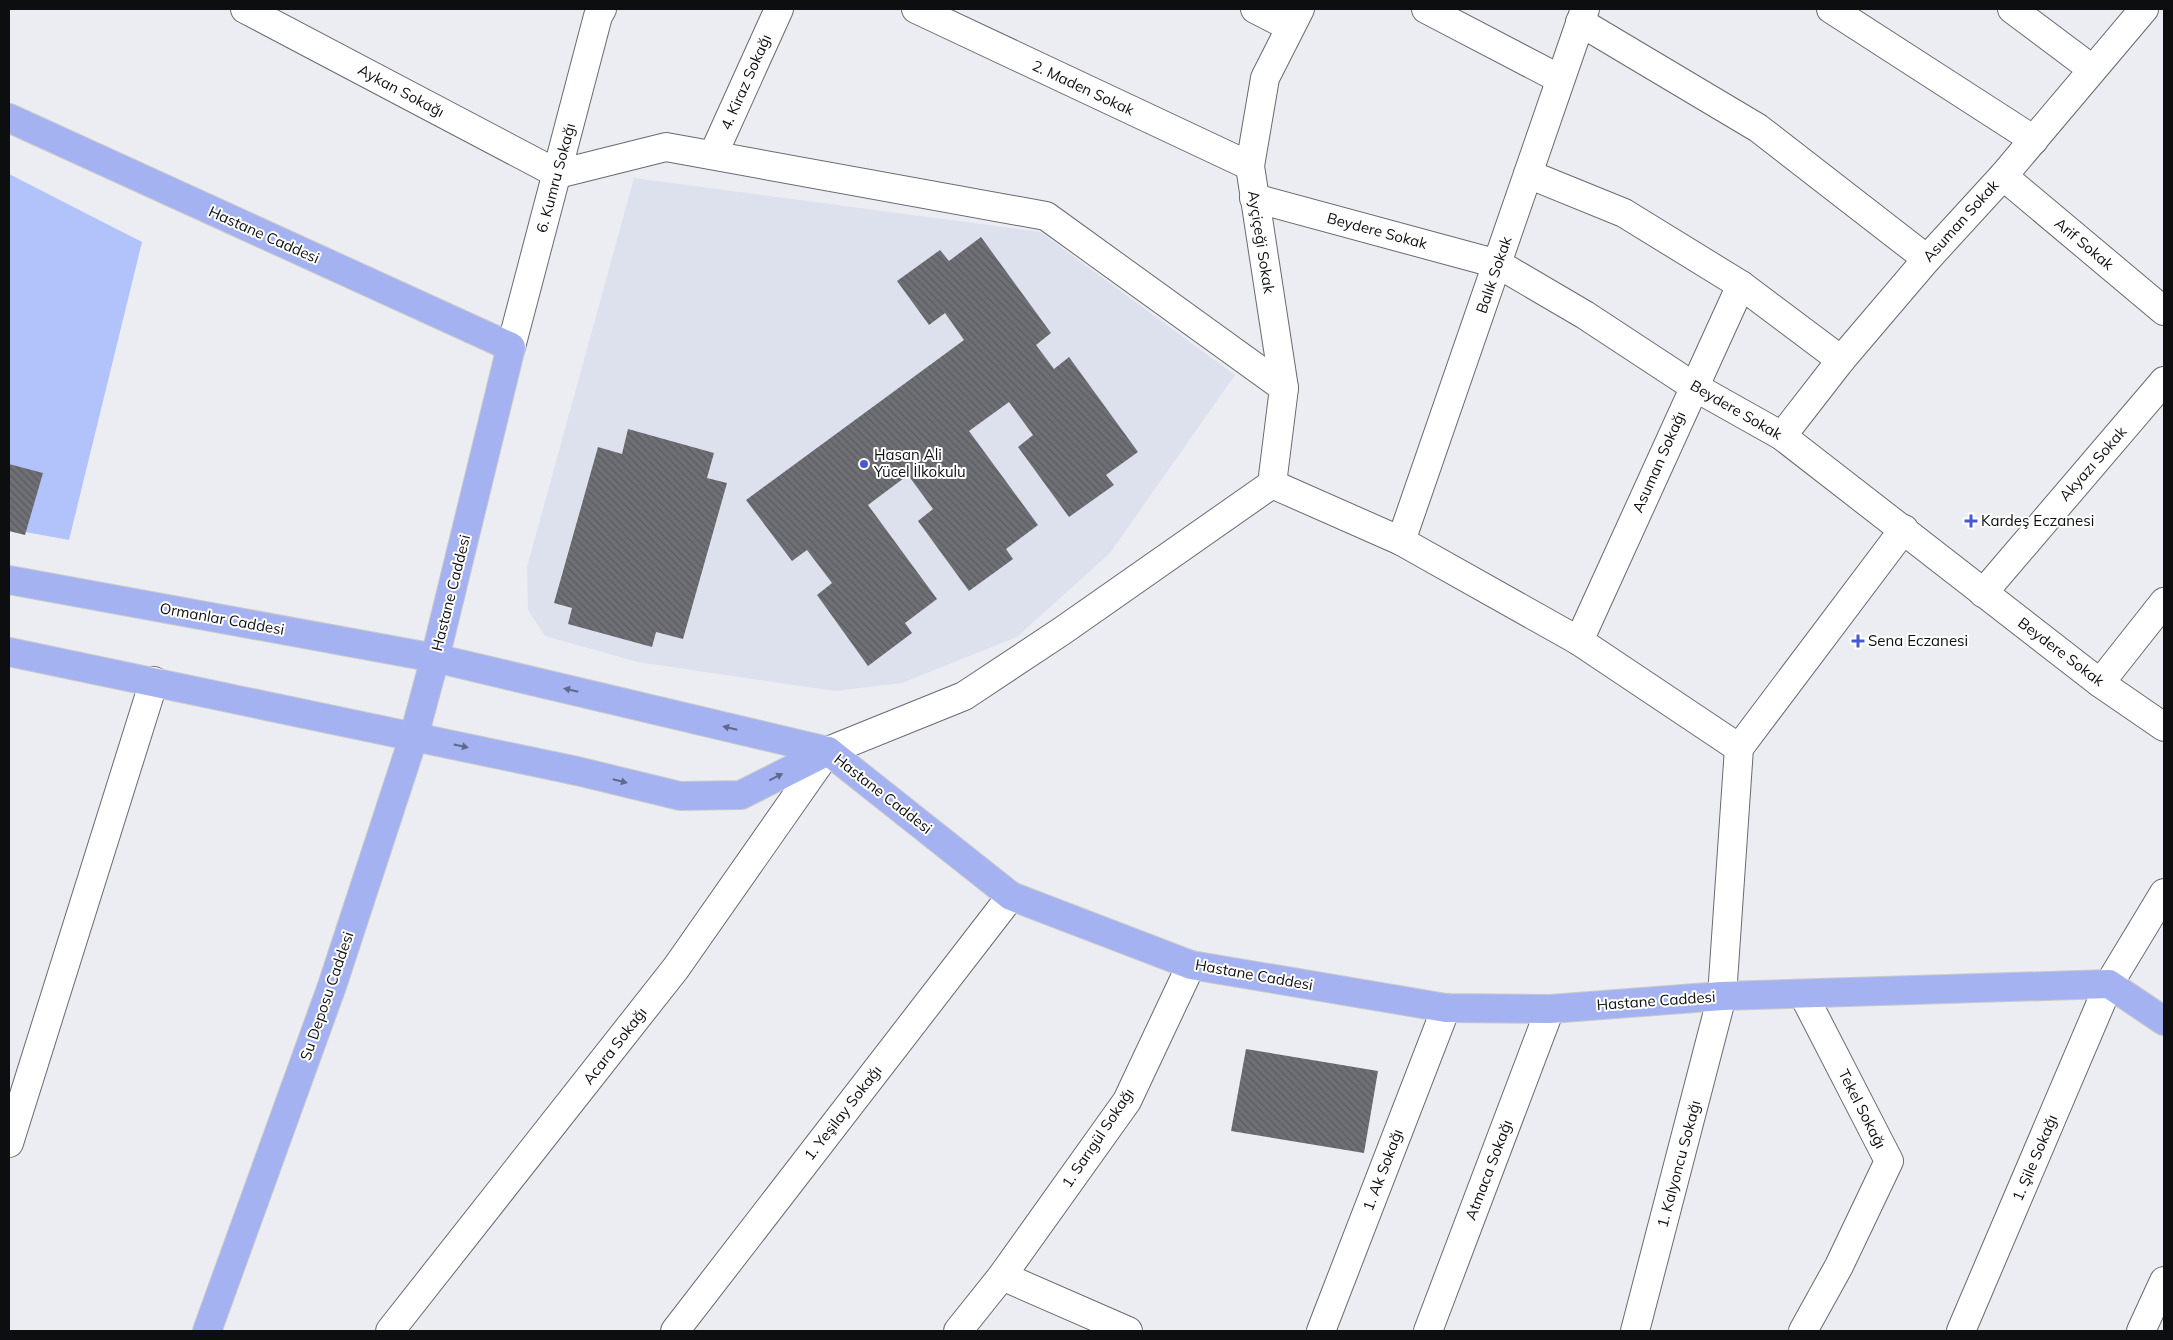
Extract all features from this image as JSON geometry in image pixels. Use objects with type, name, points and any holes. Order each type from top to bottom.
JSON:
[{"type":"main road","name":"Hastane Caddesi","points":[[9,118],[511,347],[435,658],[828,751],[1011,896],[1191,965],[1446,1008],[1550,1009],[1722,996],[2109,984]]},
{"type":"main road","name":"Ormanlar Caddesi","points":[[9,580],[435,658]]},
{"type":"main road","points":[[9,652],[414,736],[577,771],[680,796],[740,795],[828,751]]},
{"type":"main road","name":"Su Deposu Caddesi","points":[[208,1331],[332,986],[414,736],[435,658]]},
{"type":"main road","points":[[2109,984],[2164,1021]]},
{"type":"street","name":"Aykan Sokağı","points":[[245,9],[558,174]]},
{"type":"street","name":"4. Kiraz Sokağı","points":[[713,155],[779,9]]},
{"type":"street","name":"2. Maden Sokak","points":[[916,9],[1250,166]]},
{"type":"street","points":[[1256,9],[1295,18]]},
{"type":"street","points":[[1426,9],[1560,79]]},
{"type":"street","points":[[1831,9],[2034,140]]},
{"type":"street","points":[[2012,9],[2092,69]]},
{"type":"street","name":"Asuman Sokak","points":[[1782,436],[1841,360],[1927,258],[2003,176],[2144,9]]},
{"type":"street","name":"6. Kumru Sokağı","points":[[511,347],[558,174],[594,11]]},
{"type":"street","points":[[1582,16],[1758,128],[1927,258]]},
{"type":"street","name":"Balık Sokak","points":[[1401,541],[1582,16]]},
{"type":"street","name":"Ayçiçeği Sokak","points":[[1272,484],[1284,388],[1250,166],[1264,78],[1295,18]]},
{"type":"street","points":[[558,174],[666,147],[1046,216],[1284,388]]},
{"type":"street","points":[[1528,174],[1624,213],[1741,285],[1841,360]]},
{"type":"street","name":"Arif Sokak","points":[[2003,176],[2164,311]]},
{"type":"street","name":"Beydere Sokak","points":[[1254,198],[1498,264],[1594,320],[1693,386],[1782,436],[2100,683],[2164,727]]},
{"type":"street","name":"Asuman Sokağı","points":[[1579,641],[1693,386],[1741,285]]},
{"type":"street","name":"Akyazı Sokak","points":[[1983,592],[2164,381]]},
{"type":"street","points":[[828,751],[964,696],[1062,631],[1272,484],[1401,541],[1579,641],[1739,748],[1904,529]]},
{"type":"street","points":[[2100,683],[2164,602]]},
{"type":"street","points":[[9,1143],[154,681]]},
{"type":"street","name":"1. Kalyoncu Sokağı","points":[[1635,1331],[1722,996],[1739,748]]},
{"type":"street","name":"Acara Sokağı","points":[[390,1331],[676,968],[828,751]]},
{"type":"street","name":"1. Şile Sokağı","points":[[1961,1331],[2109,984],[2164,893]]},
{"type":"street","name":"1. Yeşilay Sokağı","points":[[674,1331],[1011,896]]},
{"type":"street","name":"1. Sarıgül Sokağı","points":[[958,1331],[1002,1276],[1127,1101],[1191,965]]},
{"type":"street","name":"Tekel Sokağı","points":[[1803,994],[1889,1161],[1839,1266],[1803,1331]]},
{"type":"street","name":"1. Ak Sokağı","points":[[1322,1331],[1446,1008]]},
{"type":"street","name":"Atmaca Sokağı","points":[[1428,1331],[1550,1009]]},
{"type":"street","points":[[1002,1276],[1126,1331]]},
{"type":"street","points":[[2141,1331],[2164,1281]]},
{"type":"shaded area","points":[[9,174],[142,242],[69,540],[9,529]]},
{"type":"shaded area","name":"Hasan Ali Yücel İlkokulu","points":[[634,178],[1040,232],[1235,375],[1110,553],[1017,637],[902,683],[834,691],[638,662],[545,636],[528,610],[527,567]]},
{"type":"building","points":[[981,237],[1051,333],[1036,345],[1054,369],[1069,357],[1138,452],[1106,475],[1114,485],[1069,517],[1018,447],[1033,435],[1009,402],[969,431],[1038,525],[1006,549],[1013,559],[969,591],[918,521],[933,509],[908,475],[868,505],[937,599],[905,623],[912,633],[868,666],[817,595],[832,583],[807,550],[792,561],[746,500],[964,340],[945,313],[929,325],[897,281],[940,250],[949,261]]},
{"type":"building","points":[[628,429],[714,453],[707,478],[727,483],[683,639],[656,632],[652,647],[568,624],[572,608],[554,603],[598,447],[622,454]]},
{"type":"building","points":[[9,464],[43,473],[25,535],[9,531]]},
{"type":"building","points":[[1246,1049],[1378,1071],[1364,1153],[1231,1131]]},
{"type":"place","name":"Hasan Ali Yücel İlkokulu","points":[[864,464]]},
{"type":"place","name":"Kardeş Eczanesi","points":[[1971,521]]},
{"type":"place","name":"Sena Eczanesi","points":[[1858,641]]}]
